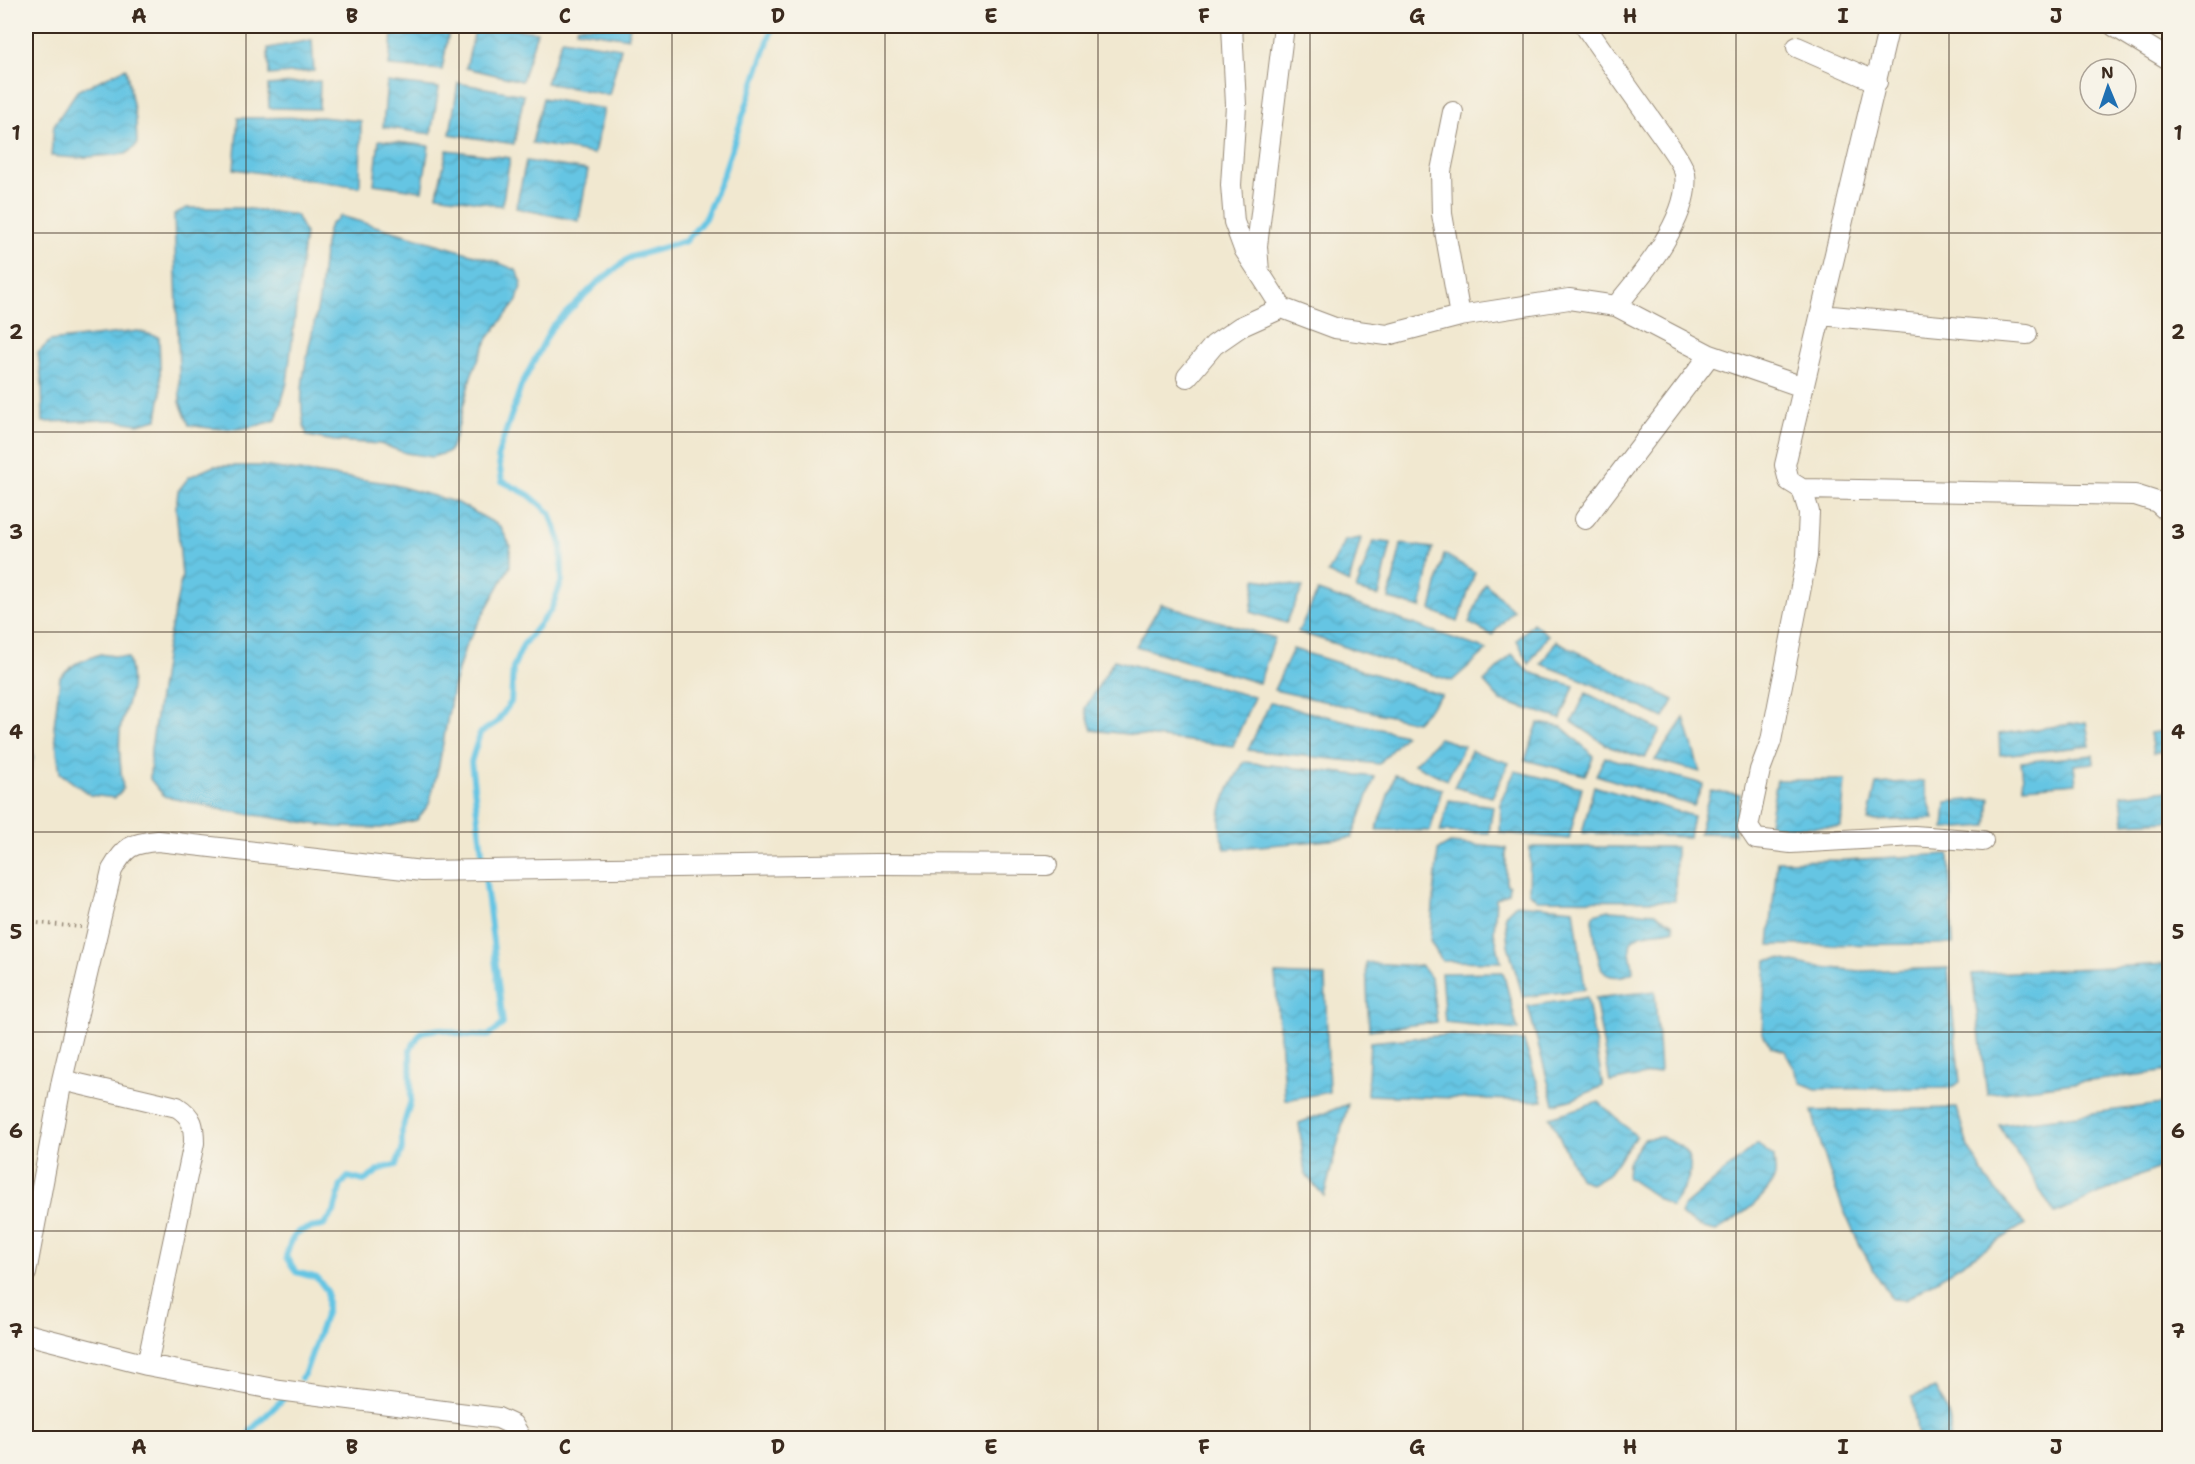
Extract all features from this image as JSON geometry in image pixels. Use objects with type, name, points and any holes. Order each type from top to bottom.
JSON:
[{"type":"street","points":[[1232,26],[1236,105],[1231,185],[1234,222],[1244,249],[1282,308],[1335,328],[1387,335],[1460,316],[1569,299],[1616,306],[1710,355],[1803,387]]},
{"type":"street","points":[[1259,272],[1257,246],[1284,26]]},
{"type":"street","points":[[1585,26],[1670,147],[1685,173],[1683,201],[1667,237],[1642,275],[1616,306]]},
{"type":"street","points":[[1889,26],[1785,465],[1788,481],[1802,489],[2135,495],[2157,502],[2169,514]]},
{"type":"street","points":[[2114,26],[2169,60]]},
{"type":"street","points":[[1797,47],[1877,82]]},
{"type":"street","points":[[1453,112],[1441,171],[1442,214],[1460,316]]},
{"type":"street","points":[[1187,377],[1214,345],[1240,327],[1282,308]]},
{"type":"street","points":[[1821,315],[2027,334]]},
{"type":"street","points":[[1585,519],[1710,355]]},
{"type":"street","points":[[1802,489],[1809,512],[1807,556],[1772,741],[1760,770],[1748,827],[1756,839],[1791,843],[1914,836],[1983,841]]},
{"type":"street","points":[[26,1273],[62,1080],[112,870],[122,852],[138,843],[158,841],[422,871],[876,864],[1047,865]]},
{"type":"street","points":[[62,1080],[177,1107],[188,1114],[192,1120],[194,1143],[147,1365]]},
{"type":"street","points":[[26,1334],[147,1365],[279,1390],[498,1418],[513,1425],[521,1438]]},
{"type":"path","points":[[26,922],[98,928]]},
{"type":"water","points":[[393,26],[450,26],[442,70],[389,66]]},
{"type":"water","points":[[476,26],[537,32],[522,81],[466,68]]},
{"type":"water","points":[[578,26],[630,26],[628,38],[576,30]]},
{"type":"water","points":[[562,39],[621,48],[609,95],[546,83]]},
{"type":"water","points":[[312,40],[314,71],[269,75],[268,48]]},
{"type":"water","points":[[126,68],[136,120],[137,145],[126,154],[76,158],[51,156],[54,125],[77,91]]},
{"type":"water","points":[[320,81],[319,109],[269,108],[268,85]]},
{"type":"water","points":[[387,82],[439,88],[431,134],[383,127]]},
{"type":"water","points":[[458,83],[524,95],[514,144],[450,134]]},
{"type":"water","points":[[543,98],[604,109],[594,154],[532,143]]},
{"type":"water","points":[[321,117],[361,121],[360,187],[234,169],[238,118]]},
{"type":"water","points":[[379,140],[429,146],[422,191],[374,184]]},
{"type":"water","points":[[447,150],[510,158],[502,206],[437,195]]},
{"type":"water","points":[[526,161],[588,170],[579,221],[516,208]]},
{"type":"water","points":[[187,208],[242,208],[296,215],[305,233],[287,383],[276,420],[253,427],[233,429],[189,425],[180,402],[174,214]]},
{"type":"water","points":[[341,216],[492,260],[516,270],[522,282],[517,301],[488,338],[471,376],[456,435],[449,452],[432,457],[406,453],[380,444],[334,441],[307,436],[303,419],[302,385],[319,299],[328,231],[331,224]]},
{"type":"water","points":[[138,331],[159,337],[161,394],[157,419],[138,424],[112,420],[43,422],[38,353],[50,341]]},
{"type":"water","points":[[214,466],[261,466],[388,483],[458,503],[500,526],[510,545],[510,566],[465,647],[453,688],[439,765],[429,804],[417,820],[381,828],[335,827],[228,811],[164,796],[150,779],[151,749],[166,651],[182,576],[176,508],[178,491],[189,477]]},
{"type":"water","points":[[1361,538],[1349,583],[1328,573],[1345,541]]},
{"type":"water","points":[[1373,541],[1391,543],[1379,596],[1356,590]]},
{"type":"water","points":[[1401,544],[1433,548],[1421,608],[1389,599]]},
{"type":"water","points":[[1444,554],[1475,572],[1458,622],[1431,610]]},
{"type":"water","points":[[1256,579],[1303,587],[1286,623],[1251,612]]},
{"type":"water","points":[[1485,583],[1513,610],[1492,635],[1469,623]]},
{"type":"water","points":[[1318,591],[1487,650],[1452,681],[1298,632]]},
{"type":"water","points":[[1161,604],[1275,638],[1259,683],[1136,646]]},
{"type":"water","points":[[1533,623],[1548,635],[1529,664],[1517,640]]},
{"type":"water","points":[[1556,641],[1674,700],[1664,718],[1583,680],[1541,664]]},
{"type":"water","points":[[1293,649],[1442,695],[1416,722],[1274,690]]},
{"type":"water","points":[[100,654],[128,658],[131,670],[131,689],[119,739],[123,789],[115,798],[90,795],[60,773],[54,727],[60,677],[75,664]]},
{"type":"water","points":[[1512,654],[1529,672],[1574,686],[1561,719],[1501,701],[1484,682]]},
{"type":"water","points":[[26,660],[33,758],[29,776],[26,776]]},
{"type":"water","points":[[1114,660],[1254,697],[1233,746],[1092,730],[1085,708]]},
{"type":"water","points":[[1586,693],[1660,730],[1645,758],[1610,747],[1572,722]]},
{"type":"water","points":[[1270,703],[1405,735],[1379,764],[1248,750]]},
{"type":"water","points":[[1684,718],[1700,772],[1655,760]]},
{"type":"water","points":[[2086,722],[2090,746],[2000,755],[1999,734]]},
{"type":"water","points":[[1538,723],[1562,727],[1594,756],[1585,775],[1525,760]]},
{"type":"water","points":[[2169,730],[2169,750],[2153,753],[2150,733]]},
{"type":"water","points":[[1439,738],[1464,746],[1447,780],[1414,764]]},
{"type":"water","points":[[1471,751],[1509,763],[1492,797],[1454,787]]},
{"type":"water","points":[[2093,755],[2094,763],[2074,765],[2076,783],[2024,787],[2021,762]]},
{"type":"water","points":[[1605,757],[1703,784],[1694,806],[1596,775]]},
{"type":"water","points":[[1244,762],[1375,777],[1352,838],[1225,849],[1220,824],[1223,804]]},
{"type":"water","points":[[1515,771],[1582,787],[1569,839],[1500,833],[1501,800]]},
{"type":"water","points":[[1395,775],[1442,789],[1430,831],[1376,830]]},
{"type":"water","points":[[1777,780],[1845,780],[1841,827],[1768,827]]},
{"type":"water","points":[[1923,781],[1934,819],[1868,821],[1876,784]]},
{"type":"water","points":[[1594,786],[1693,816],[1689,837],[1582,833]]},
{"type":"water","points":[[2169,790],[2169,821],[2124,823],[2121,795]]},
{"type":"water","points":[[1710,791],[1740,794],[1734,834],[1699,833]]},
{"type":"water","points":[[1990,798],[1987,826],[1944,829],[1946,802]]},
{"type":"water","points":[[1449,800],[1493,806],[1489,833],[1440,832]]},
{"type":"water","points":[[1450,843],[1506,848],[1508,893],[1496,899],[1494,932],[1501,962],[1442,961],[1430,941],[1438,850]]},
{"type":"water","points":[[1530,847],[1676,847],[1675,901],[1537,900],[1529,892]]},
{"type":"water","points":[[1949,854],[1953,944],[1769,945],[1777,861]]},
{"type":"water","points":[[1516,904],[1574,909],[1585,989],[1523,997],[1508,945],[1505,915]]},
{"type":"water","points":[[1609,910],[1655,913],[1673,924],[1674,929],[1648,933],[1635,938],[1630,948],[1633,972],[1621,976],[1608,975],[1600,964],[1592,920],[1594,914]]},
{"type":"water","points":[[1779,959],[1812,966],[1859,971],[1948,968],[1960,1082],[1951,1088],[1816,1089],[1801,1083],[1785,1051],[1771,1047],[1762,1032],[1766,960]]},
{"type":"water","points":[[1366,963],[1422,966],[1431,978],[1437,1022],[1369,1030]]},
{"type":"water","points":[[2169,964],[2169,1071],[1987,1094],[1972,974]]},
{"type":"water","points":[[1503,972],[1518,1030],[1445,1022],[1441,973]]},
{"type":"water","points":[[1275,974],[1325,976],[1329,1092],[1285,1100]]},
{"type":"water","points":[[1655,991],[1660,1072],[1610,1082],[1595,998]]},
{"type":"water","points":[[1587,997],[1603,1086],[1571,1100],[1554,1104],[1528,1006]]},
{"type":"water","points":[[1448,1035],[1524,1041],[1543,1101],[1367,1095],[1370,1042]]},
{"type":"water","points":[[1599,1102],[1636,1136],[1608,1174],[1591,1184],[1579,1178],[1550,1117]]},
{"type":"water","points":[[2169,1103],[2169,1163],[2055,1214],[1999,1125]]},
{"type":"water","points":[[1348,1104],[1324,1196],[1305,1174],[1299,1123]]},
{"type":"water","points":[[1957,1108],[1968,1147],[1988,1181],[2025,1224],[1905,1300],[1892,1299],[1853,1232],[1843,1209],[1826,1162],[1812,1111]]},
{"type":"water","points":[[1661,1137],[1682,1148],[1690,1163],[1685,1186],[1671,1207],[1627,1177],[1628,1162],[1644,1139]]},
{"type":"water","points":[[1757,1144],[1774,1157],[1775,1172],[1771,1184],[1758,1200],[1741,1215],[1716,1231],[1700,1227],[1680,1215],[1683,1207]]},
{"type":"water","points":[[1935,1388],[1949,1418],[1949,1438],[1918,1438],[1912,1397]]},
{"type":"waterway","points":[[301,1378],[305,1373],[327,1310],[327,1291],[317,1278],[296,1272],[286,1257],[291,1242],[302,1230],[323,1226],[334,1212],[341,1185],[348,1177],[364,1181],[383,1168],[396,1165],[402,1150],[402,1130],[411,1100],[410,1050],[421,1032],[440,1029],[464,1035],[488,1036],[503,1024],[471,762],[480,733],[497,722],[511,702],[513,668],[523,645],[551,610],[562,580],[561,544],[550,513],[529,495],[502,481],[498,455],[521,386],[552,327],[597,283],[631,257],[686,241],[705,218],[723,175],[773,26]]},
{"type":"waterway","points":[[247,1438],[252,1429],[284,1398]]}]
